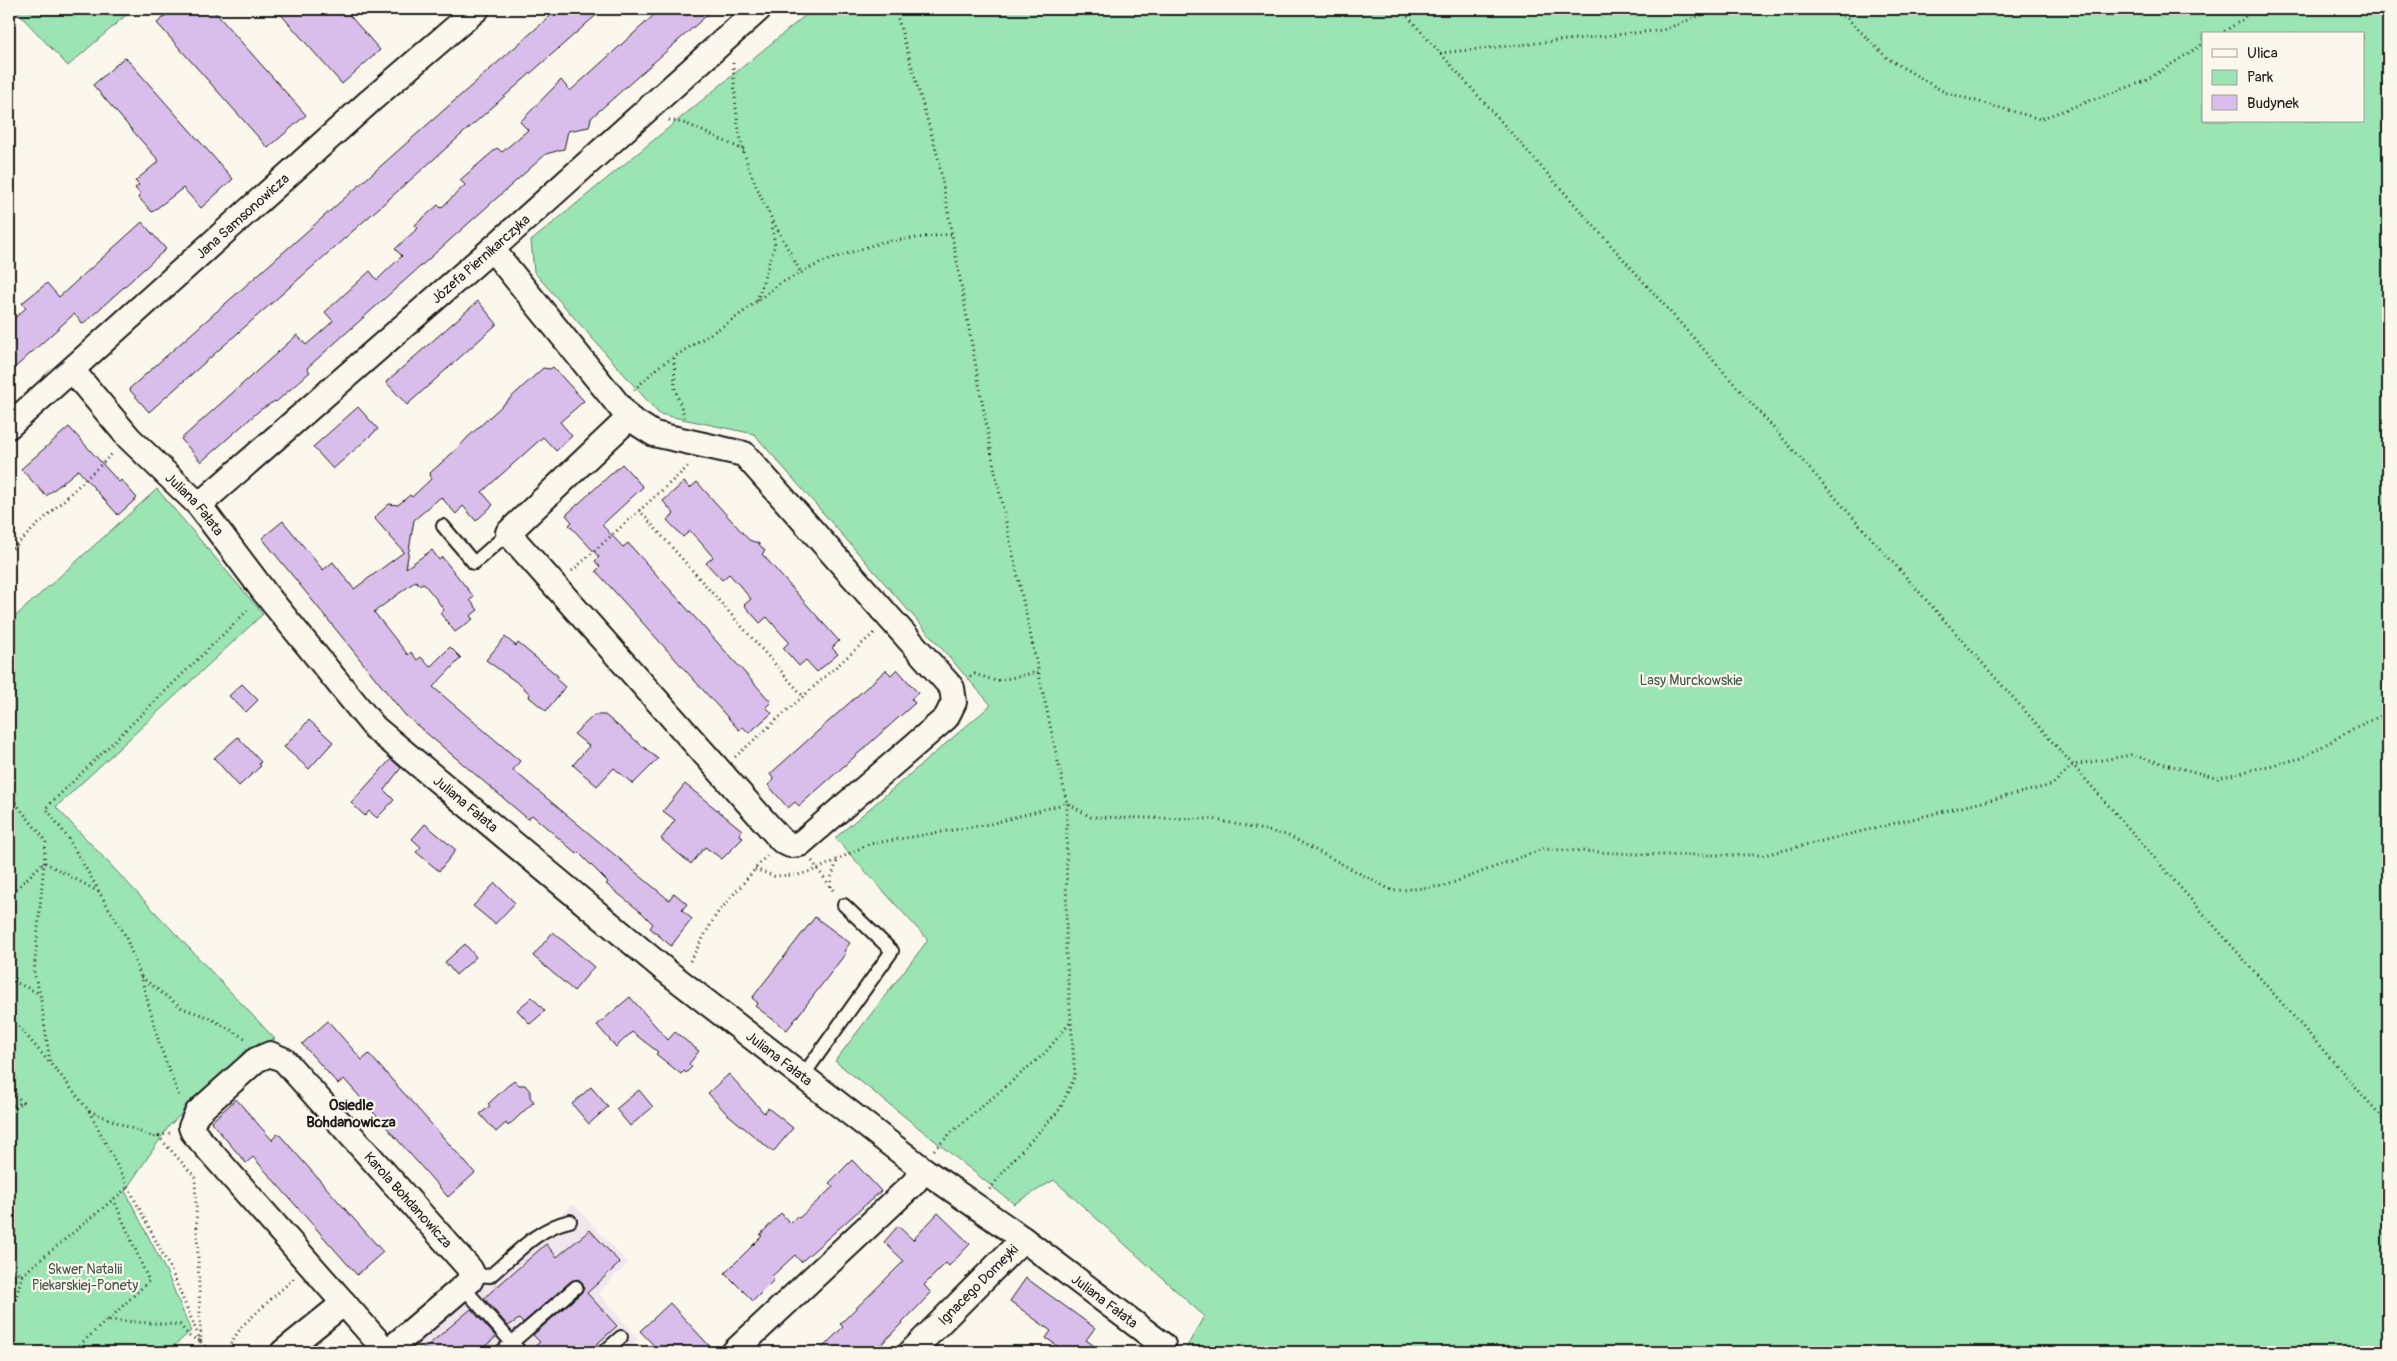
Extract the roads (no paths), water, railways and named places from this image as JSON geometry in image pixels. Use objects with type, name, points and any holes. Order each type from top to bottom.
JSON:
[{"type":"street","name":"Jana Samsonowicza","points":[[9,426],[370,101],[477,9]]},
{"type":"street","name":"Józefa Piernikarczyka","points":[[199,505],[492,249],[759,9]]},
{"type":"street","points":[[492,249],[624,412],[654,434],[744,454],[952,688],[954,702],[946,718],[791,842],[508,533],[624,412]]},
{"type":"street","name":"Juliana Fałata","points":[[72,370],[129,438],[199,505],[265,593],[376,728],[682,983],[922,1168],[1023,1239],[1163,1345]]},
{"type":"street","name":"Karola Bohdanowicza","points":[[344,1303],[192,1132],[191,1126],[197,1113],[256,1060],[270,1054],[284,1060],[468,1281]]},
{"type":"street","points":[[734,1352],[913,1184],[922,1168]]},
{"type":"street","name":"Ignacego Domeyki","points":[[911,1352],[1023,1239]]},
{"type":"street","points":[[283,1352],[344,1303],[387,1352],[468,1281]]},
{"type":"lane","points":[[443,526],[474,563],[508,533]]},
{"type":"lane","points":[[802,1076],[892,951],[844,905]]},
{"type":"lane","points":[[516,1347],[468,1281],[490,1276],[541,1232],[554,1224],[570,1221]]},
{"type":"lane","points":[[501,1352],[516,1347],[576,1287]]},
{"type":"lane","points":[[604,1352],[621,1337]]},
{"type":"district","name":"Osiedle Bohdanowicza","points":[[351,1114]]},
{"type":"park label","name":"Lasy Murckowskie","points":[[1691,680]]},
{"type":"park label","name":"Skwer Natalii Piekarskiej-Ponety","points":[[85,1278]]}]
